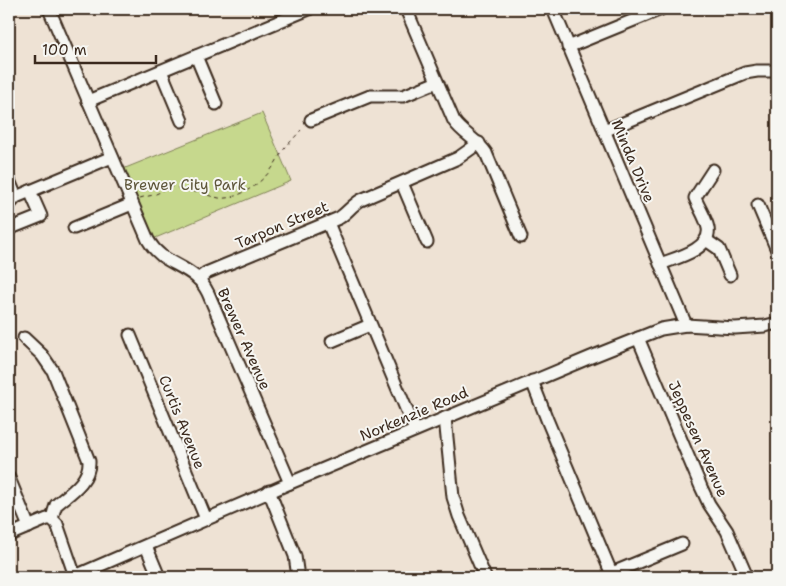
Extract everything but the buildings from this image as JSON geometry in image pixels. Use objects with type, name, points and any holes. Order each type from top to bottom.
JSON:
[{"type":"street","name":"Brewer Avenue","points":[[50,9],[112,157],[136,201],[148,240],[164,258],[188,271],[198,279],[208,293],[290,483]]},
{"type":"street","points":[[88,101],[309,9]]},
{"type":"street","points":[[406,9],[454,121],[486,153],[521,237]]},
{"type":"street","name":"Minda Drive","points":[[553,9],[686,325]]},
{"type":"street","points":[[568,47],[661,9]]},
{"type":"street","points":[[196,56],[216,104]]},
{"type":"street","points":[[161,70],[182,121]]},
{"type":"street","points":[[604,131],[745,73],[777,71]]},
{"type":"street","points":[[311,120],[370,96],[403,96],[437,82]]},
{"type":"street","name":"Tarpon Street","points":[[198,279],[206,273],[328,223],[342,216],[356,202],[458,158],[478,143]]},
{"type":"street","points":[[9,180],[12,201],[30,191],[112,157]]},
{"type":"street","points":[[660,264],[699,248],[706,240],[708,228],[695,198],[713,170]]},
{"type":"street","points":[[402,183],[426,242]]},
{"type":"street","points":[[9,222],[11,228],[41,216],[30,191]]},
{"type":"street","points":[[74,228],[136,201]]},
{"type":"street","points":[[758,205],[777,250]]},
{"type":"street","points":[[328,223],[415,430]]},
{"type":"street","points":[[706,240],[719,249],[730,275]]},
{"type":"street","name":"Norkenzie Road","points":[[74,576],[415,430],[661,329],[686,325],[735,328],[765,326],[777,323]]},
{"type":"street","points":[[332,341],[370,324]]},
{"type":"street","name":"Curtis Avenue","points":[[130,335],[206,519]]},
{"type":"street","points":[[24,338],[42,355],[53,371],[90,461],[86,477],[56,505],[52,519]]},
{"type":"street","name":"Jeppesen Avenue","points":[[638,338],[706,497],[727,531],[747,577]]},
{"type":"street","points":[[532,381],[612,575],[682,544]]},
{"type":"street","points":[[445,418],[453,497],[485,577]]},
{"type":"street","points":[[9,478],[29,526]]},
{"type":"street","points":[[269,492],[295,556],[298,577]]},
{"type":"street","points":[[9,535],[47,519],[52,519],[58,524],[74,576]]},
{"type":"street","points":[[146,546],[159,577]]},
{"type":"path","points":[[136,201],[158,194],[170,186],[219,198],[235,196],[251,188],[265,177],[286,147],[301,130]]},
{"type":"green space","name":"Brewer City Park","points":[[262,113],[291,181],[153,239],[123,169]]}]
